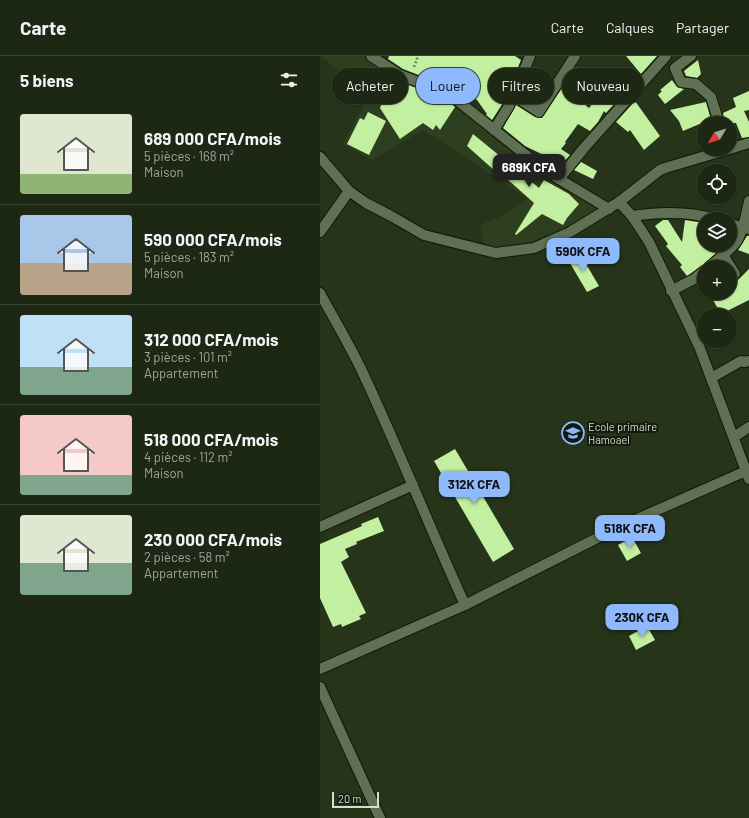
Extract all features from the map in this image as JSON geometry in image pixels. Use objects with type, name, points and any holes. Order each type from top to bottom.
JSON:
[{"type":"street","points":[[371,56],[400,75],[448,93],[559,179],[609,208]]},
{"type":"street","points":[[525,68],[530,56]]},
{"type":"street","points":[[554,89],[575,56]]},
{"type":"street","points":[[559,179],[584,148],[666,56]]},
{"type":"street","points":[[691,56],[675,68],[681,82],[696,84],[711,97],[717,116]]},
{"type":"street","points":[[494,130],[510,104]]},
{"type":"street","points":[[527,104],[539,112],[544,104]]},
{"type":"street","points":[[737,146],[749,143]]},
{"type":"street","points":[[320,156],[349,191],[366,204],[391,216],[424,235],[496,253],[534,248],[570,232],[619,202],[660,170],[703,156]]},
{"type":"street","points":[[320,232],[349,191]]},
{"type":"street","points":[[716,260],[736,242],[746,228],[749,201]]},
{"type":"street","points":[[320,669],[465,605],[619,527],[748,474],[699,346],[671,291],[649,242],[632,216],[619,202]]},
{"type":"street","points":[[632,216],[650,213],[697,215]]},
{"type":"street","points":[[722,255],[725,260]]},
{"type":"street","points":[[671,291],[697,277]]},
{"type":"street","points":[[320,293],[361,369],[414,485],[433,536],[465,605]]},
{"type":"street","points":[[711,378],[741,360],[744,362],[749,361]]},
{"type":"street","points":[[734,437],[749,427]]},
{"type":"street","points":[[320,527],[414,485]]},
{"type":"street","points":[[320,687],[380,818]]},
{"type":"shaded area","points":[[320,56],[378,56],[397,68],[336,68]]},
{"type":"shaded area","points":[[408,74],[416,78],[416,104],[458,104],[503,139],[614,204],[562,230],[521,246],[485,250],[480,225],[499,217],[528,199],[423,130],[372,160],[343,144],[365,104],[408,104]]},
{"type":"building","points":[[389,56],[515,56],[521,60],[518,68],[488,68],[488,104],[502,104],[492,120],[486,115],[487,114],[480,104],[480,68],[416,68],[416,74],[408,71],[408,68],[402,68],[388,59]]},
{"type":"building","points":[[626,56],[657,56],[644,71],[644,68],[636,68]]},
{"type":"building","points":[[698,60],[701,74],[697,78],[686,76],[684,71]]},
{"type":"building","points":[[672,80],[677,87],[684,89],[665,104],[658,95],[662,91],[660,90]]},
{"type":"building","points":[[408,85],[416,88],[416,104],[451,104],[455,107],[440,130],[436,125],[433,130],[423,123],[400,139],[380,108],[382,104],[408,104]]},
{"type":"building","points":[[562,88],[562,104],[584,104],[589,108],[592,104],[614,104],[606,113],[604,111],[598,122],[590,131],[578,124],[561,149],[570,155],[562,164],[525,146],[503,128],[516,105],[535,117],[542,118],[551,104],[554,104],[554,100]]},
{"type":"building","points":[[749,91],[749,110],[744,111],[749,122],[749,137],[742,138],[737,126],[737,116],[724,116],[723,113],[736,107],[733,98]]},
{"type":"building","points":[[706,102],[710,116],[697,116],[697,125],[683,131],[679,121],[670,110]]},
{"type":"building","points":[[632,104],[637,104],[660,136],[644,150],[630,130],[628,132],[616,122]]},
{"type":"building","points":[[368,112],[386,121],[369,155],[347,144],[360,118],[364,120]]},
{"type":"building","points":[[473,134],[539,188],[544,180],[569,194],[579,204],[563,225],[542,214],[516,235],[515,234],[534,203],[496,169],[495,171],[467,146]]},
{"type":"building","points":[[581,162],[597,171],[593,179],[574,170]]},
{"type":"building","points":[[663,220],[668,220],[682,242],[685,220],[697,222],[697,252],[716,253],[708,260],[697,260],[697,269],[687,276],[680,267],[682,265],[666,246],[668,244],[655,226]]},
{"type":"building","points":[[747,236],[749,236],[749,254],[738,250]]},
{"type":"building","points":[[579,252],[599,286],[587,292],[567,258]]},
{"type":"building","points":[[749,269],[749,300],[733,308],[718,308],[713,300],[737,300],[737,281]]},
{"type":"building","points":[[455,449],[514,549],[493,562],[434,461]]},
{"type":"building","points":[[378,517],[384,531],[356,542],[357,544],[345,549],[349,557],[341,562],[366,613],[359,616],[361,619],[342,627],[341,624],[333,627],[320,598],[320,544],[362,526],[361,524]]},
{"type":"building","points":[[632,537],[641,553],[627,561],[618,545]]},
{"type":"building","points":[[647,626],[655,640],[636,650],[629,636]]},
{"type":"place","name":"Ecole primaire Hamoael","points":[[573,433]]}]
